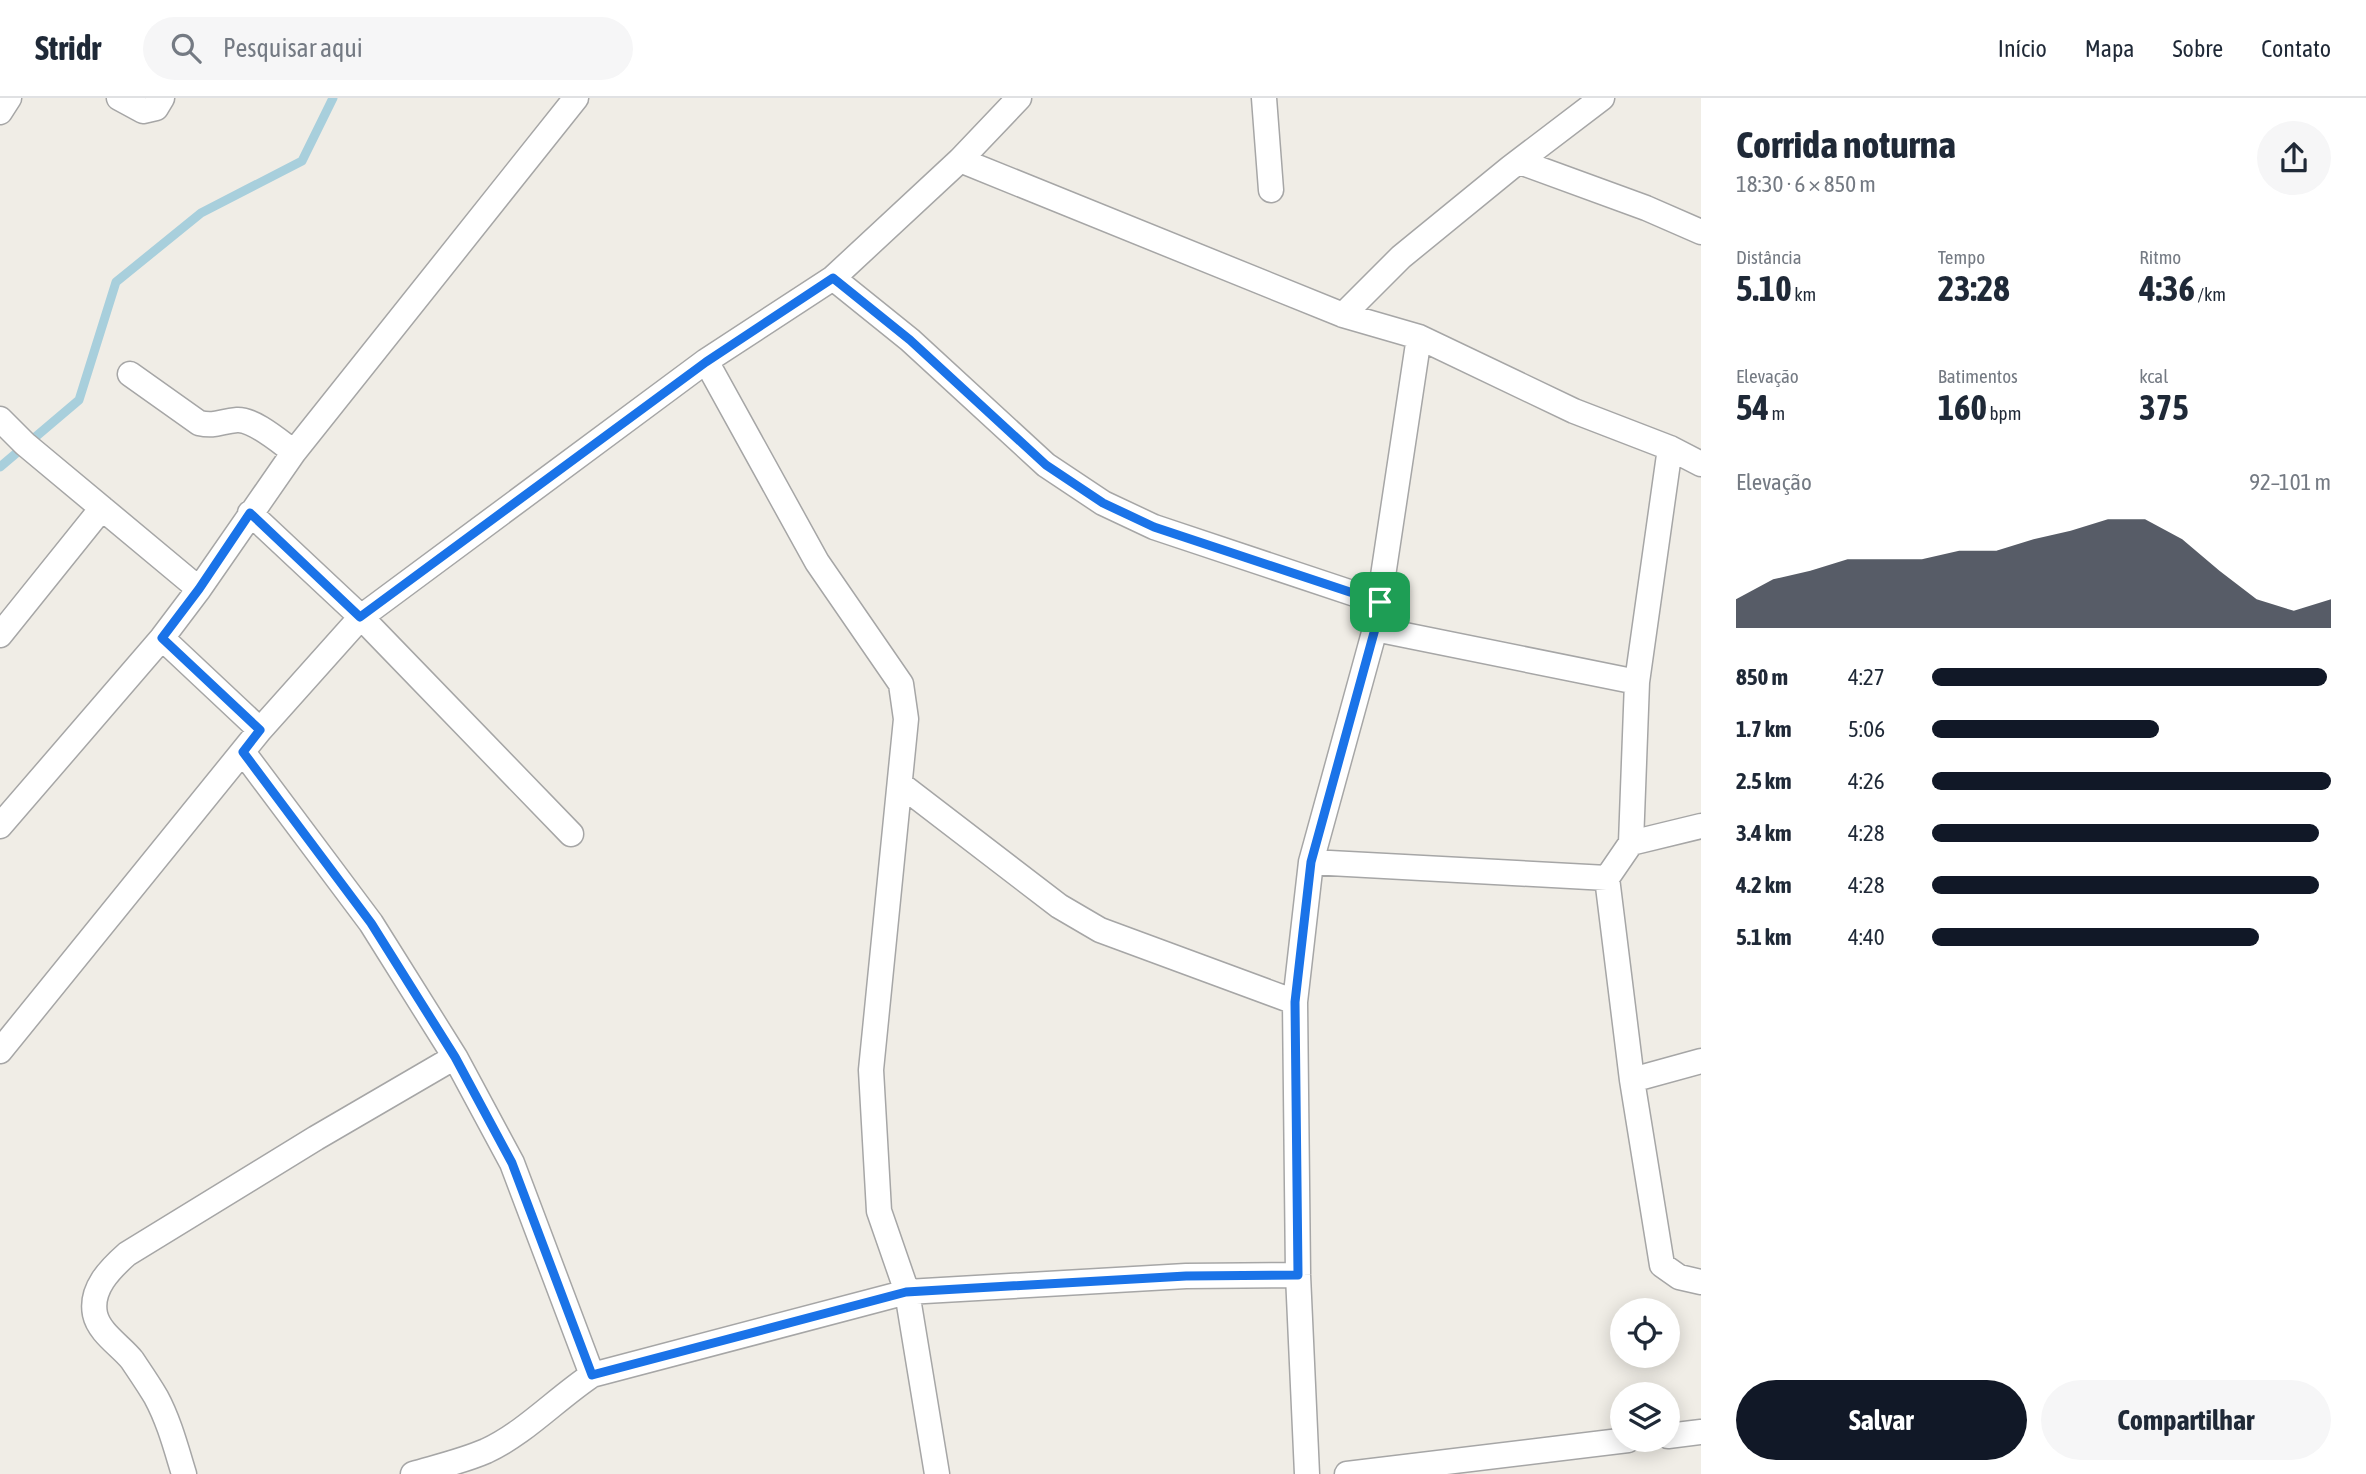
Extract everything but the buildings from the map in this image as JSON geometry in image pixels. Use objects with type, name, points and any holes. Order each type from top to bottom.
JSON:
[{"type":"street","points":[[0,112],[9,98]]},
{"type":"street","points":[[119,98],[143,111],[156,108],[162,98]]},
{"type":"street","points":[[0,826],[162,638],[294,452],[576,98]]},
{"type":"street","points":[[0,1051],[260,730],[360,617],[706,362],[833,278],[960,160],[1019,98]]},
{"type":"street","points":[[1264,98],[1271,190]]},
{"type":"street","points":[[1343,315],[1401,257],[1602,98]]},
{"type":"street","points":[[960,160],[1343,315],[1419,337],[1574,411],[1670,448],[1701,464]]},
{"type":"street","points":[[1520,162],[1646,208],[1701,232]]},
{"type":"street","points":[[833,278],[910,340],[1046,465],[1103,503],[1154,527],[1380,602]]},
{"type":"street","points":[[1307,1474],[1298,1275],[1295,1002],[1311,862],[1375,629],[1419,337]]},
{"type":"street","points":[[706,362],[817,562],[901,684],[906,719],[871,1070],[879,1211],[906,1292],[937,1474]]},
{"type":"street","points":[[130,374],[199,423],[213,426],[235,420],[248,420],[294,452]]},
{"type":"street","points":[[0,419],[25,444],[199,589]]},
{"type":"street","points":[[1670,448],[1637,682],[1631,843],[1607,878],[1632,1080],[1662,1265],[1679,1277],[1701,1282]]},
{"type":"street","points":[[0,635],[102,508]]},
{"type":"street","points":[[250,513],[360,617],[570,834]]},
{"type":"street","points":[[1375,629],[1637,682]]},
{"type":"street","points":[[162,638],[260,730]]},
{"type":"street","points":[[243,752],[371,923],[455,1057],[512,1163],[592,1375]]},
{"type":"street","points":[[900,784],[1059,906],[1100,929],[1295,1002]]},
{"type":"street","points":[[1631,843],[1701,826]]},
{"type":"street","points":[[1311,862],[1607,878]]},
{"type":"street","points":[[184,1474],[156,1397],[131,1359],[106,1334],[95,1315],[95,1297],[108,1271],[127,1254],[316,1138],[455,1057]]},
{"type":"street","points":[[1632,1080],[1701,1061]]},
{"type":"street","points":[[413,1474],[487,1450],[528,1424],[592,1375],[906,1292],[1186,1276],[1298,1275]]},
{"type":"street","points":[[1680,1435],[1701,1432]]},
{"type":"street","points":[[1347,1474],[1610,1442]]},
{"type":"waterway","points":[[0,467],[79,400],[116,282],[201,213],[302,161],[333,98]]},
{"type":"route","points":[[833,278],[910,340],[1046,465],[1103,503],[1154,527],[1380,602],[1311,862],[1295,1002],[1298,1275],[1186,1276],[906,1292],[592,1375],[512,1163],[455,1057],[371,923],[243,752],[260,730],[162,638],[250,513],[360,617],[706,362],[833,278]]}]
